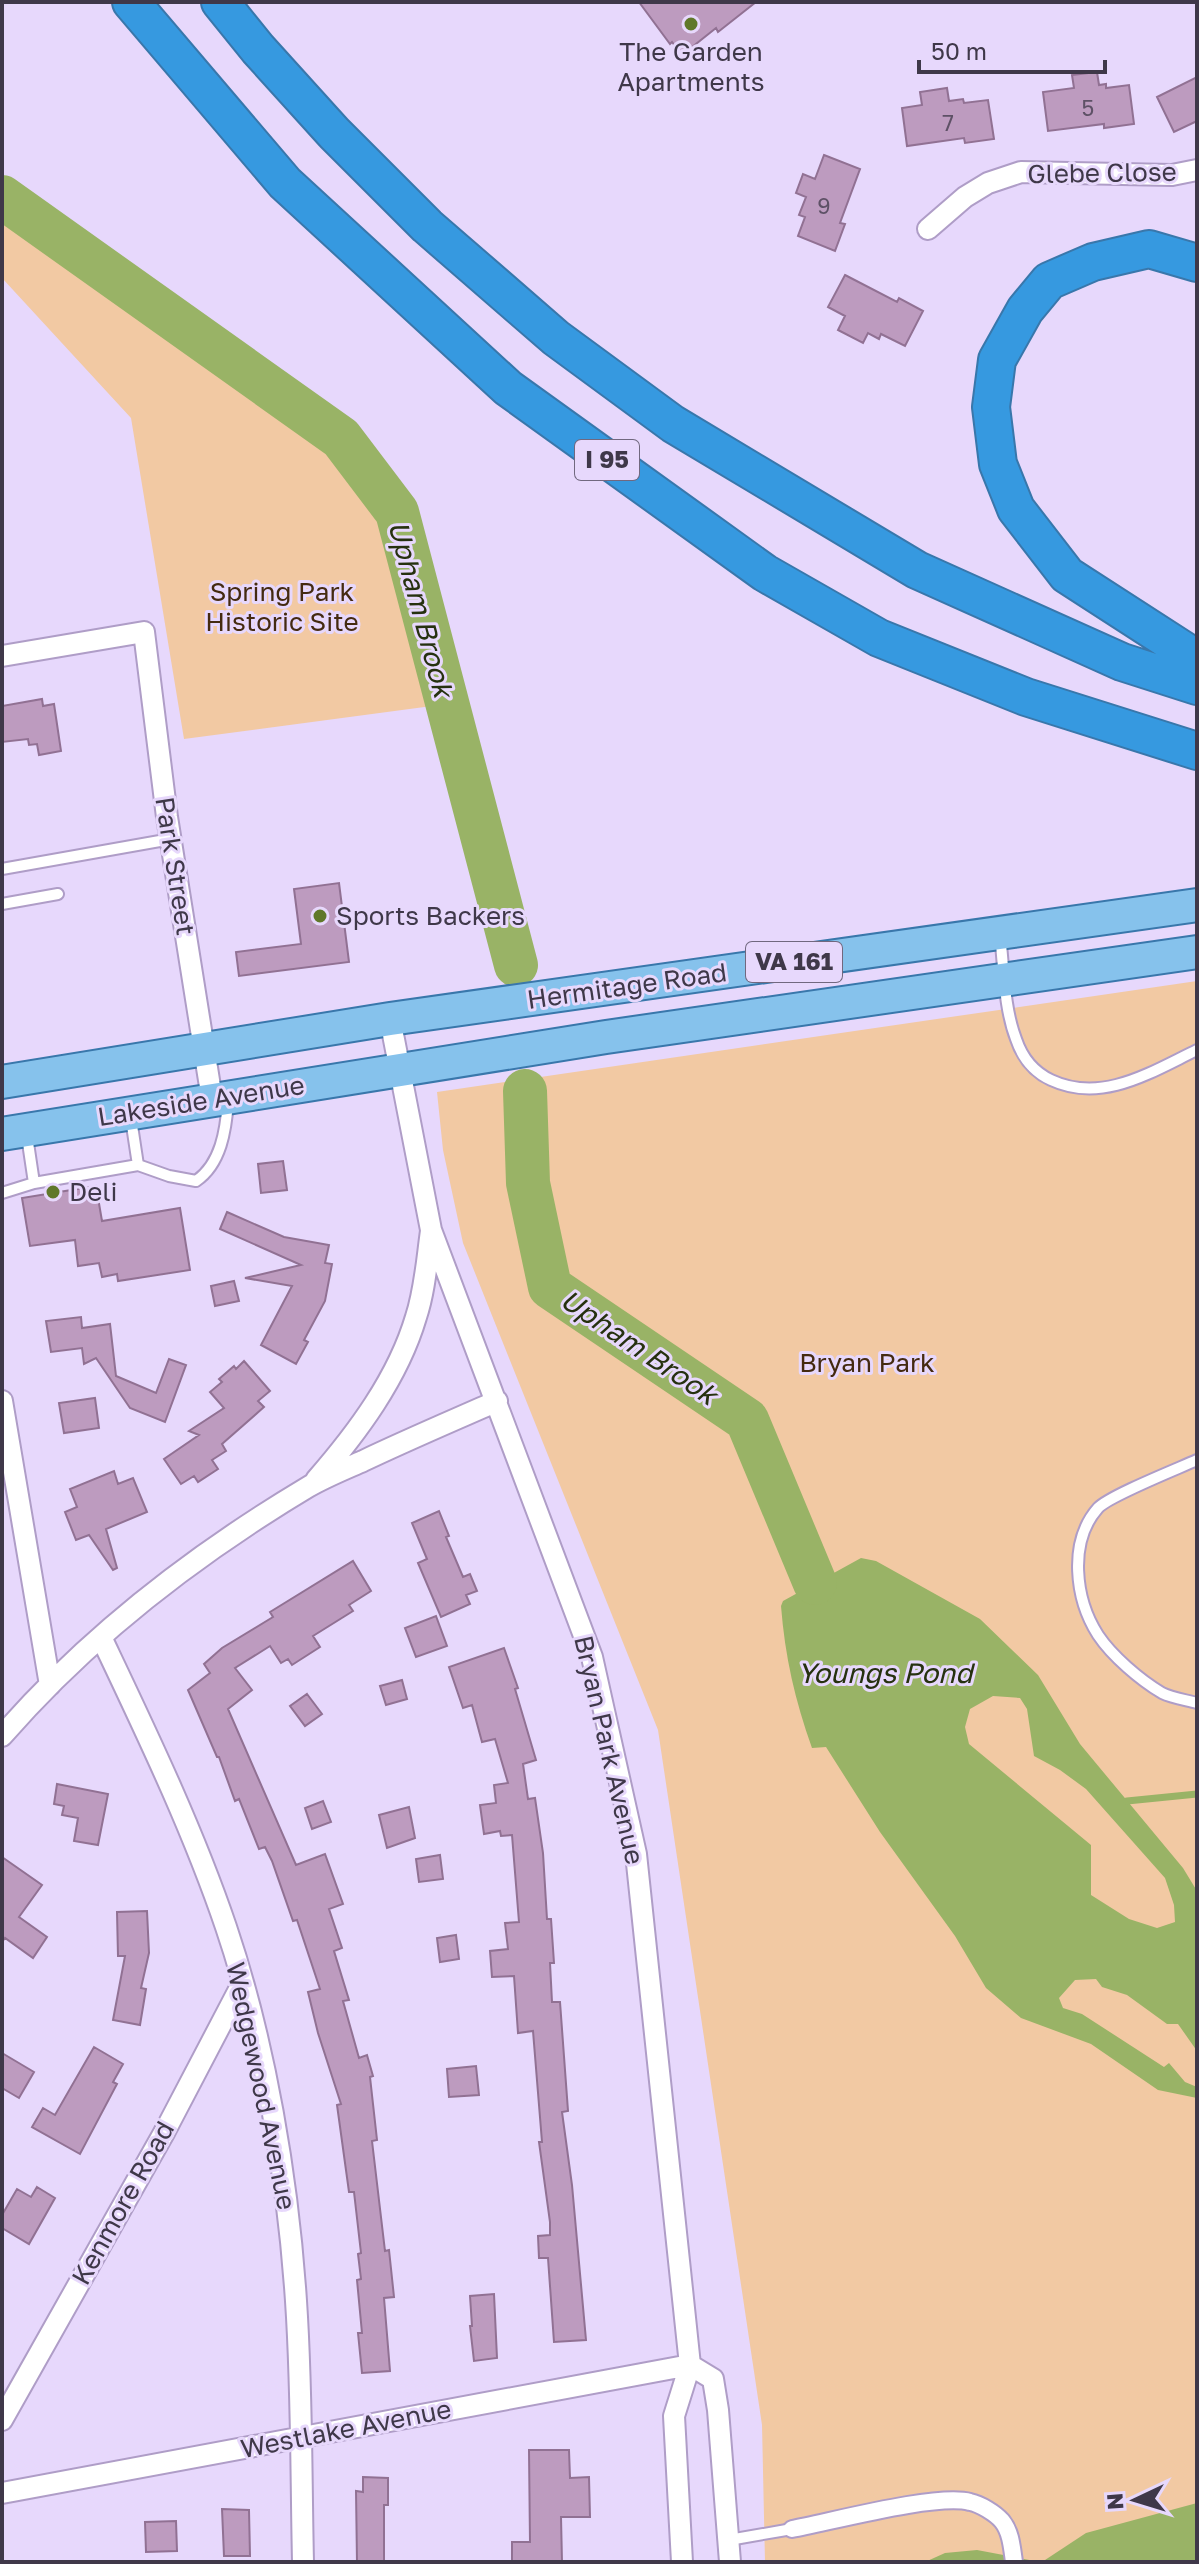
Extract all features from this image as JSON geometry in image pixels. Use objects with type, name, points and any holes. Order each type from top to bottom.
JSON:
[{"type":"highway","name":"I 95","points":[[131,2],[285,183],[508,388],[765,573],[879,638],[1026,697],[1197,751]]},
{"type":"highway","name":"I 95","points":[[220,2],[334,133],[427,226],[556,338],[673,424],[917,570],[1122,662],[1197,686]]},
{"type":"highway","points":[[1197,263],[1149,249],[1093,262],[1049,281],[1025,310],[997,360],[991,407],[998,464],[1016,509],[1067,575],[1197,659]]},
{"type":"main road","name":"Hermitage Road","points":[[390,1019],[1197,905]]},
{"type":"main road","name":"Hermitage Road","points":[[400,1069],[1197,952]]},
{"type":"main road","name":"Lakeside Avenue","points":[[2,1082],[390,1019]]},
{"type":"main road","name":"Lakeside Avenue","points":[[14,1132],[400,1069]]},
{"type":"street","name":"Glebe Close","points":[[928,229],[965,197],[988,183],[1021,172],[1172,175],[1197,170]]},
{"type":"street","name":"Park Street","points":[[2,656],[144,632],[171,839],[204,1050],[221,1098]]},
{"type":"street","name":"Bryan Park Avenue","points":[[390,1019],[431,1230],[592,1657],[636,1854],[690,2365],[674,2416],[682,2562]]},
{"type":"street","points":[[310,1486],[363,1422],[403,1348],[416,1317],[431,1230]]},
{"type":"street","points":[[2,1401],[50,1685]]},
{"type":"street","points":[[2,1736],[101,1637],[223,1543],[310,1486],[497,1401]]},
{"type":"street","name":"Wedgewood Avenue","points":[[101,1637],[172,1787],[226,1927],[277,2137],[296,2303],[303,2562]]},
{"type":"street","name":"Kenmore Road","points":[[2,2420],[165,2131],[242,1984]]},
{"type":"street","points":[[690,2365],[713,2379],[730,2562]]},
{"type":"street","name":"Westlake Avenue","points":[[2,2493],[690,2365]]},
{"type":"street","points":[[792,2529],[939,2500],[970,2501],[1004,2522],[1010,2535],[1014,2562]]},
{"type":"lane","points":[[2,869],[171,839]]},
{"type":"lane","points":[[2,904],[58,894]]},
{"type":"lane","points":[[1000,933],[1011,1024],[1021,1053],[1032,1067],[1060,1084],[1099,1089],[1120,1085],[1197,1050]]},
{"type":"lane","points":[[2,1193],[34,1183],[138,1165],[196,1181],[208,1172],[218,1152],[227,1120],[221,1098]]},
{"type":"lane","points":[[130,1113],[138,1165]]},
{"type":"lane","points":[[14,1132],[34,1183]]},
{"type":"lane","points":[[1197,1460],[1101,1505],[1085,1525],[1079,1544],[1079,1576],[1085,1607],[1099,1636],[1129,1668],[1163,1694],[1197,1703]]},
{"type":"lane","points":[[729,2540],[792,2529]]},
{"type":"green space","name":"Spring Park Historic Site","points":[[2,190],[56,226],[115,279],[146,312],[208,344],[349,434],[369,475],[393,563],[410,643],[432,706],[184,739],[131,418],[2,278]]},
{"type":"green space","name":"Bryan Park","points":[[1197,981],[1197,2562],[765,2562],[762,2425],[658,1730],[463,1243],[443,1150],[437,1092]]},
{"type":"water","name":"Youngs Pond","points":[[861,1558],[876,1561],[980,1619],[1038,1675],[1080,1744],[1183,1868],[1197,1891],[1197,2051],[1178,2024],[1167,2024],[1127,1995],[1102,1987],[1096,1979],[1075,1980],[1059,1998],[1063,2008],[1082,2014],[1164,2067],[1169,2063],[1185,2082],[1197,2087],[1197,2098],[1158,2090],[1091,2044],[1021,2018],[986,1988],[955,1936],[880,1832],[826,1747],[812,1748],[788,1661],[781,1606],[783,1601]],"holes":[[[993,1696],[1020,1698],[1027,1709],[1034,1756],[1086,1789],[1165,1878],[1174,1905],[1175,1922],[1157,1928],[1129,1919],[1091,1895],[1091,1845],[969,1744],[965,1727],[970,1709]]]},
{"type":"water","points":[[1197,2503],[1197,2562],[1042,2562],[1086,2533]]},
{"type":"water","points":[[977,2550],[1040,2562],[925,2562],[945,2553]]},
{"type":"building","name":"The Garden Apartments","points":[[639,2],[756,2],[682,55]]},
{"type":"building","points":[[1097,72],[1099,85],[1106,84],[1106,88],[1129,85],[1134,124],[1104,128],[1104,124],[1048,131],[1043,92],[1074,88],[1072,75]]},
{"type":"building","points":[[1197,77],[1197,121],[1174,132],[1157,97]]},
{"type":"building","points":[[947,88],[949,101],[988,100],[994,139],[965,143],[964,138],[907,146],[902,108],[922,105],[920,92]]},
{"type":"building","points":[[824,155],[860,169],[840,223],[845,224],[835,251],[798,236],[805,217],[799,215],[806,197],[796,193],[803,174],[815,179]]},
{"type":"building","points":[[845,275],[897,302],[899,298],[923,311],[905,346],[881,334],[879,339],[868,333],[863,343],[838,330],[845,316],[828,307]]},
{"type":"building","points":[[42,699],[43,706],[54,704],[61,751],[39,755],[37,744],[29,745],[28,739],[2,742],[2,706]]},
{"type":"building","name":"Sports Backers","points":[[339,883],[349,962],[239,976],[236,952],[301,944],[294,889]]},
{"type":"building","points":[[283,1161],[287,1190],[261,1193],[258,1164]]},
{"type":"building","points":[[96,1186],[102,1221],[180,1208],[190,1270],[118,1281],[117,1274],[102,1277],[99,1263],[78,1266],[75,1240],[30,1246],[22,1198]]},
{"type":"building","points":[[227,1212],[284,1237],[329,1245],[325,1263],[332,1264],[325,1301],[304,1340],[308,1342],[296,1364],[261,1345],[292,1286],[245,1278],[301,1265],[220,1229]]},
{"type":"building","points":[[234,1281],[239,1301],[215,1306],[211,1286]]},
{"type":"building","points":[[81,1317],[82,1328],[110,1324],[116,1376],[156,1393],[169,1359],[186,1365],[165,1422],[130,1408],[96,1358],[84,1364],[82,1348],[51,1352],[46,1321]]},
{"type":"building","points":[[244,1361],[270,1391],[258,1401],[264,1407],[222,1444],[226,1451],[212,1460],[218,1469],[198,1482],[194,1476],[181,1484],[164,1459],[199,1435],[189,1431],[224,1408],[210,1392],[222,1382],[219,1379]]},
{"type":"building","points":[[95,1398],[99,1428],[64,1433],[59,1403]]},
{"type":"building","points":[[114,1471],[118,1484],[133,1478],[147,1512],[106,1529],[117,1568],[113,1570],[89,1535],[76,1540],[65,1512],[77,1507],[70,1489]]},
{"type":"building","points":[[439,1511],[463,1577],[470,1574],[477,1591],[466,1595],[470,1604],[441,1617],[418,1563],[427,1559],[412,1523]]},
{"type":"building","points":[[353,1561],[371,1591],[349,1605],[353,1611],[313,1636],[320,1647],[292,1665],[288,1659],[281,1663],[270,1646],[235,1668],[252,1690],[228,1709],[296,1865],[325,1854],[343,1904],[329,1909],[342,1948],[334,1951],[349,2000],[343,2001],[359,2058],[367,2055],[373,2076],[370,2077],[377,2140],[372,2141],[385,2251],[389,2250],[394,2297],[384,2298],[390,2371],[362,2373],[357,2280],[361,2279],[358,2254],[361,2253],[354,2192],[349,2192],[337,2105],[341,2104],[308,1992],[320,1989],[297,1920],[293,1921],[272,1861],[265,1847],[259,1849],[239,1799],[235,1801],[219,1757],[188,1690],[210,1673],[204,1664],[222,1648],[273,1617],[270,1612]]},
{"type":"building","points":[[436,1616],[447,1646],[416,1657],[405,1628]]},
{"type":"building","points":[[504,1648],[518,1688],[515,1689],[536,1760],[523,1764],[528,1799],[535,1798],[543,1853],[547,1919],[551,1919],[554,1963],[550,1963],[552,2002],[560,2002],[568,2111],[562,2112],[586,2340],[554,2342],[548,2258],[539,2258],[538,2236],[550,2235],[550,2222],[539,2142],[542,2142],[533,2031],[518,2033],[514,1976],[492,1977],[490,1951],[508,1949],[505,1923],[519,1922],[512,1835],[501,1836],[500,1831],[484,1834],[480,1805],[496,1803],[494,1785],[508,1783],[495,1739],[482,1742],[472,1705],[463,1708],[449,1667]]},
{"type":"building","points":[[402,1680],[407,1699],[386,1705],[380,1686]]},
{"type":"building","points":[[307,1694],[322,1714],[305,1726],[290,1706]]},
{"type":"building","points":[[57,1784],[108,1794],[98,1845],[74,1841],[78,1818],[62,1815],[64,1806],[54,1804]]},
{"type":"building","points":[[323,1801],[331,1822],[312,1829],[305,1808]]},
{"type":"building","points":[[409,1807],[415,1838],[387,1848],[379,1815]]},
{"type":"building","points":[[440,1855],[443,1879],[419,1882],[416,1859]]},
{"type":"building","points":[[2,1857],[42,1885],[19,1917],[47,1937],[33,1958],[5,1938],[2,1942]]},
{"type":"building","points":[[147,1911],[149,1953],[141,1988],[146,1989],[140,2025],[113,2020],[125,1956],[118,1956],[117,1912]]},
{"type":"building","points":[[456,1935],[459,1959],[440,1962],[437,1938]]},
{"type":"building","points":[[94,2047],[123,2064],[113,2082],[117,2084],[80,2154],[32,2127],[43,2108],[55,2115]]},
{"type":"building","points":[[2,2053],[34,2072],[19,2098],[2,2088]]},
{"type":"building","points":[[476,2066],[479,2095],[449,2097],[447,2069]]},
{"type":"building","points":[[37,2187],[55,2198],[29,2244],[2,2228],[2,2215],[17,2189],[31,2197]]},
{"type":"building","points":[[494,2294],[497,2358],[474,2361],[470,2296]]},
{"type":"building","points":[[529,2450],[569,2450],[570,2478],[589,2477],[590,2517],[561,2517],[562,2562],[512,2562],[512,2542],[530,2542]]},
{"type":"building","points":[[363,2477],[388,2478],[388,2505],[384,2505],[384,2562],[357,2562],[356,2491],[363,2492]]},
{"type":"building","points":[[222,2509],[249,2510],[250,2556],[224,2556]]},
{"type":"building","points":[[176,2521],[177,2551],[146,2552],[145,2522]]},
{"type":"waterway","name":"Upham Brook","points":[[2,197],[341,438],[397,512],[516,965]]},
{"type":"waterway","name":"Upham Brook","points":[[525,1091],[528,1183],[550,1287],[747,1420],[815,1583]]},
{"type":"waterway","points":[[1127,1801],[1197,1794]]},
{"type":"place","name":"The Garden Apartments","points":[[691,24]]},
{"type":"place","name":"Sports Backers","points":[[320,916]]},
{"type":"place","name":"Deli","points":[[53,1192]]}]
